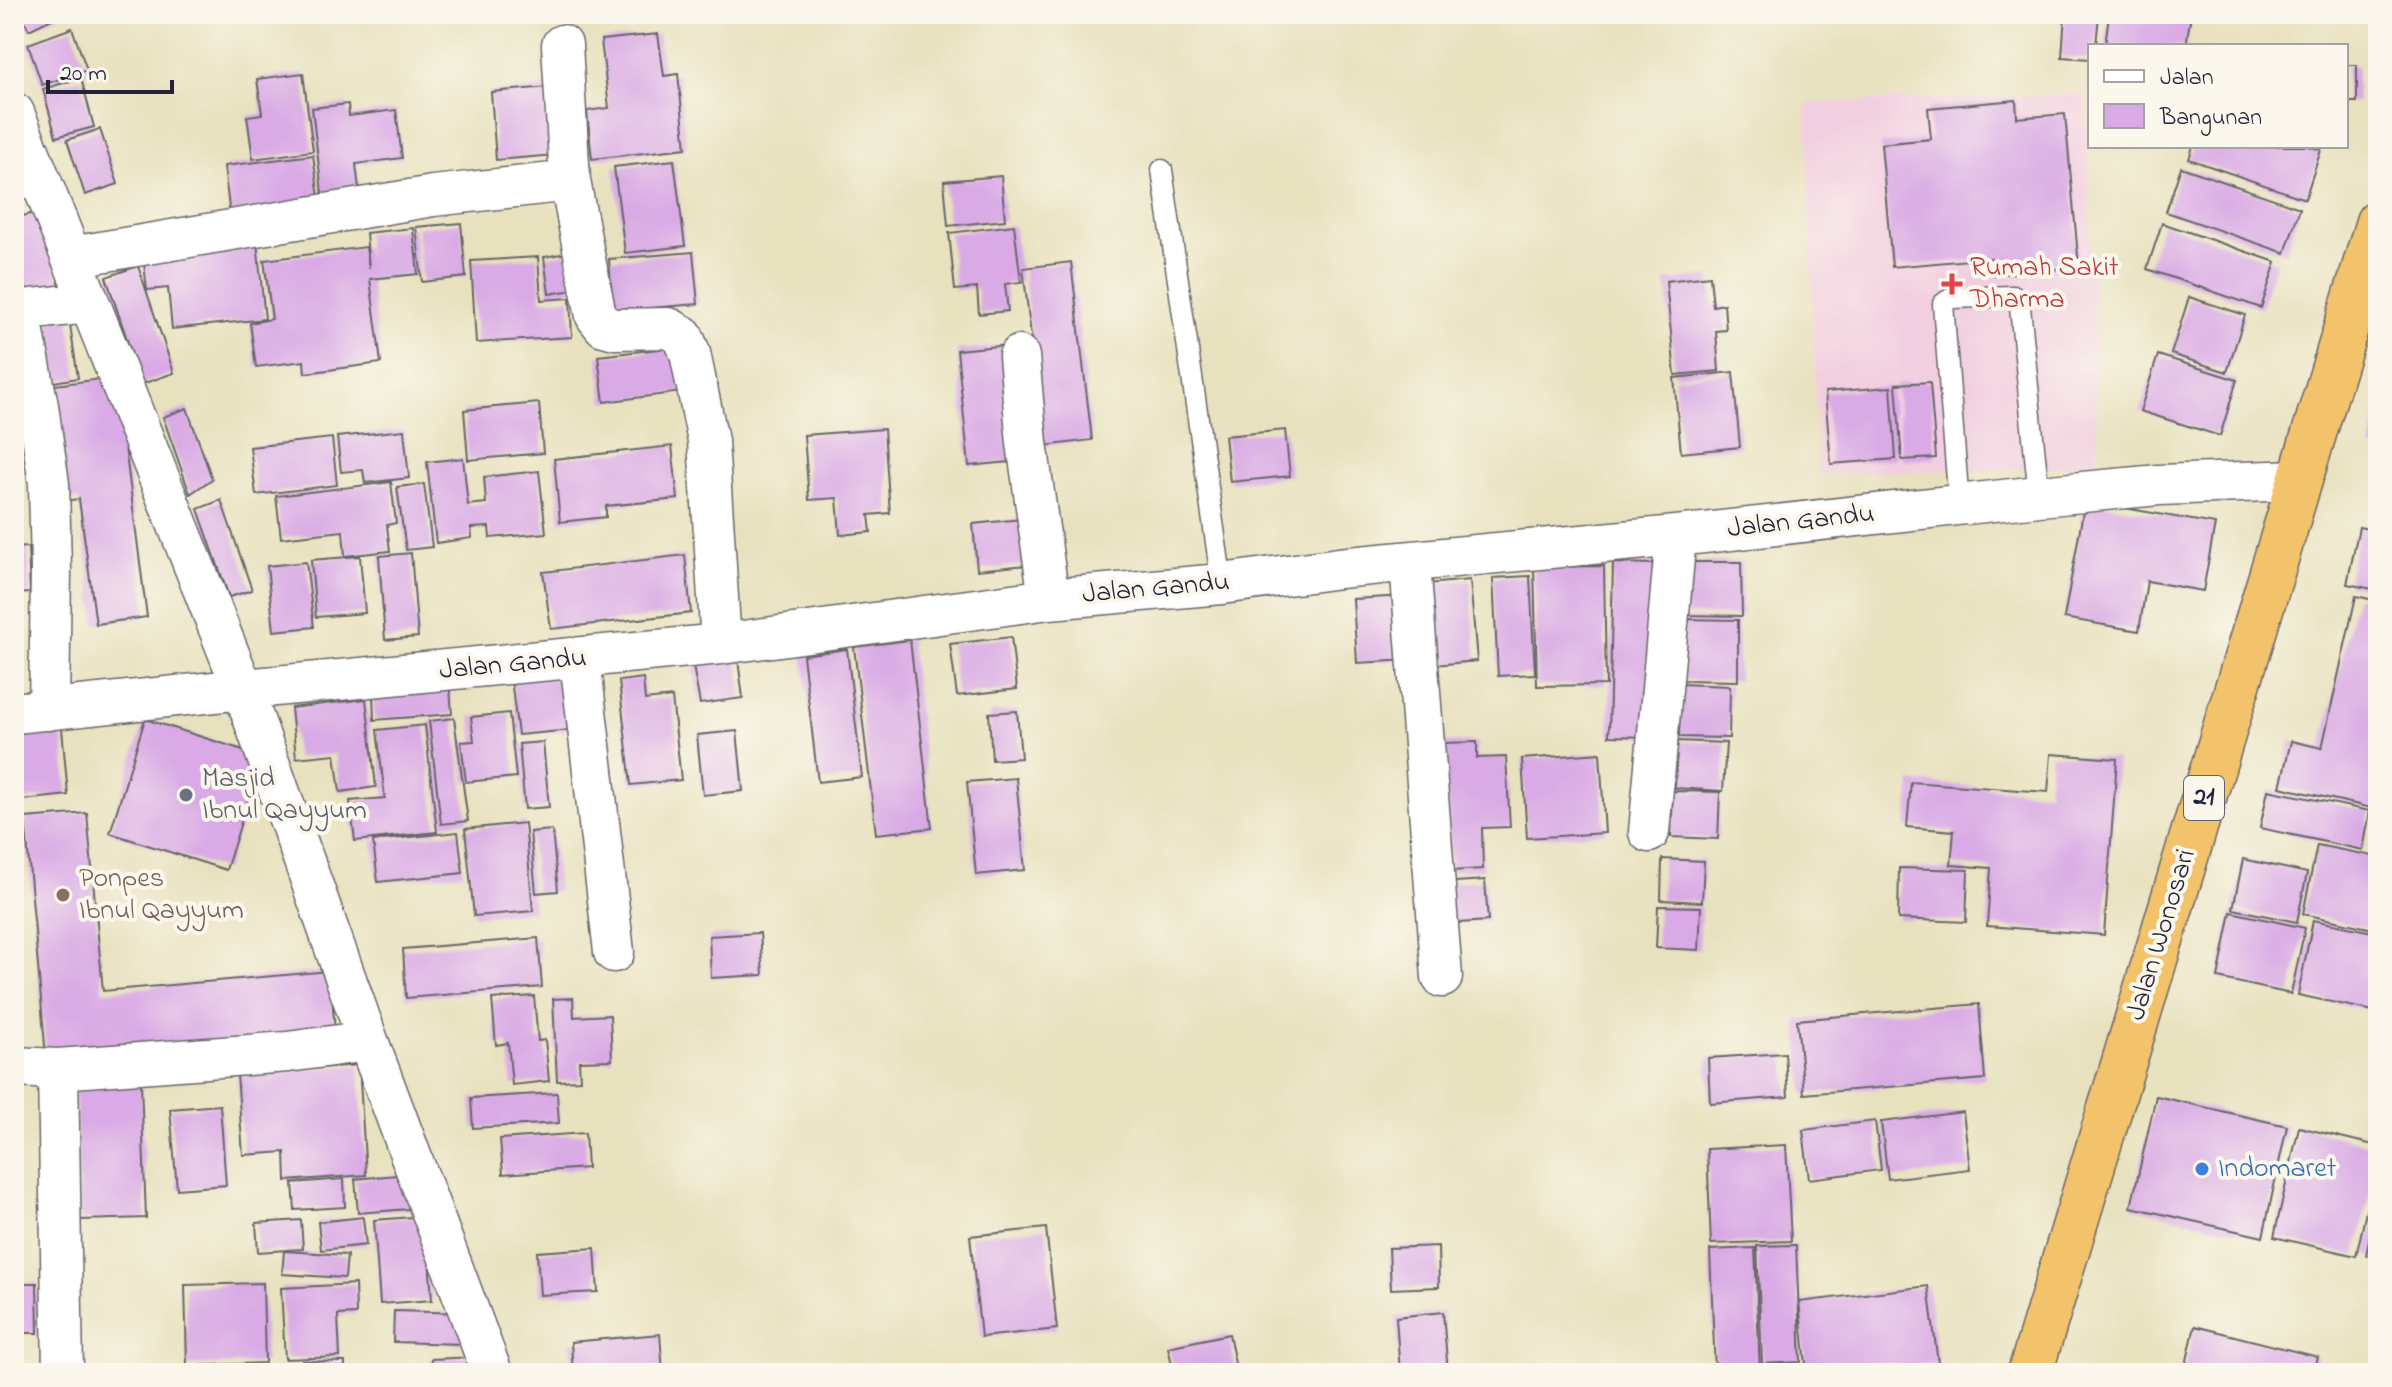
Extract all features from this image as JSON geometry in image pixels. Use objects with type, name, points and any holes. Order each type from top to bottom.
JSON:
[{"type":"highway","name":"Jalan Wonosari","points":[[2030,1373],[2300,480],[2365,312],[2378,222]]},
{"type":"street","points":[[562,45],[570,181],[596,316],[604,326],[615,329],[669,328],[683,336],[690,353],[708,441],[721,644]]},
{"type":"street","points":[[14,113],[243,689],[368,1041],[492,1373]]},
{"type":"street","points":[[71,257],[433,196],[570,181]]},
{"type":"street","points":[[32,712],[51,569],[49,484],[38,406],[17,312],[89,303]]},
{"type":"street","points":[[1019,356],[1027,443],[1049,599]]},
{"type":"street","name":"Jalan Gandu","points":[[32,712],[721,644],[1049,599],[1222,584],[1339,568],[1676,536],[2039,496],[2159,485],[2300,480]]},
{"type":"street","points":[[1649,832],[1676,536]]},
{"type":"street","points":[[1410,563],[1442,977]]},
{"type":"street","points":[[580,659],[614,952]]},
{"type":"street","points":[[14,1067],[58,1069],[288,1052],[368,1041]]},
{"type":"street","points":[[58,1069],[63,1373]]},
{"type":"lane","points":[[1162,170],[1222,584]]},
{"type":"lane","points":[[1959,505],[1943,304],[1951,298],[2013,296],[2020,307],[2039,496]]},
{"type":"shaded area","name":"Rumah Sakit Dharma","points":[[2086,94],[2098,466],[1818,474],[1806,103]]},
{"type":"building","points":[[21,14],[62,14],[29,30]]},
{"type":"building","points":[[2065,14],[2099,14],[2096,44],[2088,44],[2088,59],[2062,57]]},
{"type":"building","points":[[2109,14],[2191,14],[2186,44],[2105,44]]},
{"type":"building","points":[[72,28],[87,70],[42,85],[28,44]]},
{"type":"building","points":[[658,34],[664,76],[678,74],[686,148],[592,159],[587,111],[609,108],[601,40]]},
{"type":"building","points":[[2348,65],[2357,65],[2357,102],[2348,102]]},
{"type":"building","points":[[303,73],[313,151],[253,159],[247,116],[262,114],[257,79]]},
{"type":"building","points":[[81,78],[94,127],[56,137],[43,89]]},
{"type":"building","points":[[549,87],[555,155],[496,160],[491,92]]},
{"type":"building","points":[[2016,100],[2017,118],[2065,114],[2079,267],[1993,275],[1991,258],[1892,267],[1881,144],[1931,139],[1928,108]]},
{"type":"building","points":[[348,104],[349,116],[396,110],[402,158],[356,164],[360,197],[323,201],[312,108]]},
{"type":"building","points":[[100,129],[118,184],[85,195],[67,140]]},
{"type":"building","points":[[2192,148],[2321,150],[2305,199],[2189,159]]},
{"type":"building","points":[[313,155],[320,205],[230,216],[224,166]]},
{"type":"building","points":[[674,160],[685,246],[625,253],[614,167]]},
{"type":"building","points":[[2181,167],[2300,208],[2285,253],[2166,212]]},
{"type":"building","points":[[1001,176],[1005,220],[948,226],[944,181]]},
{"type":"building","points":[[43,211],[61,291],[28,299],[14,239],[14,218]]},
{"type":"building","points":[[461,223],[466,277],[422,282],[416,227]]},
{"type":"building","points":[[2162,223],[2276,262],[2261,308],[2147,269]]},
{"type":"building","points":[[1014,225],[1021,282],[1005,284],[1008,311],[979,314],[977,288],[955,290],[949,233]]},
{"type":"building","points":[[413,228],[418,274],[370,279],[381,363],[305,373],[304,361],[256,367],[250,323],[272,319],[264,260],[366,247],[369,268],[366,233]]},
{"type":"building","points":[[257,242],[265,319],[172,329],[168,288],[147,290],[143,255]]},
{"type":"building","points":[[693,252],[698,304],[613,311],[609,259]]},
{"type":"building","points":[[567,253],[573,290],[549,294],[544,257]]},
{"type":"building","points":[[538,257],[541,300],[570,298],[572,337],[476,343],[471,261]]},
{"type":"building","points":[[1071,262],[1092,440],[1044,446],[1023,268]]},
{"type":"building","points":[[138,266],[174,373],[142,384],[106,277]]},
{"type":"building","points":[[1710,276],[1713,306],[1724,304],[1726,330],[1716,331],[1719,371],[1675,375],[1666,281]]},
{"type":"building","points":[[2189,297],[2245,315],[2227,372],[2171,354]]},
{"type":"building","points":[[68,312],[78,378],[42,384],[32,318]]},
{"type":"building","points":[[1009,345],[1020,461],[969,466],[957,350]]},
{"type":"building","points":[[677,347],[682,392],[604,402],[598,356]]},
{"type":"building","points":[[2158,355],[2237,380],[2220,436],[2140,411]]},
{"type":"building","points":[[1733,372],[1740,447],[1681,453],[1674,378]]},
{"type":"building","points":[[116,377],[147,617],[96,624],[79,499],[63,501],[47,386]]},
{"type":"building","points":[[1930,382],[1936,458],[1902,460],[1896,384]]},
{"type":"building","points":[[1891,387],[1896,459],[1831,464],[1825,392]]},
{"type":"building","points":[[539,403],[543,453],[468,460],[464,410]]},
{"type":"building","points":[[187,408],[212,479],[190,494],[163,417]]},
{"type":"building","points":[[2378,417],[2378,450],[2370,448]]},
{"type":"building","points":[[884,429],[890,513],[869,515],[871,532],[840,535],[837,498],[809,500],[804,435]]},
{"type":"building","points":[[404,430],[409,478],[365,483],[363,470],[341,472],[337,437]]},
{"type":"building","points":[[1285,430],[1290,476],[1230,482],[1225,436]]},
{"type":"building","points":[[332,438],[337,485],[256,495],[250,447]]},
{"type":"building","points":[[672,446],[678,499],[606,506],[606,517],[560,522],[554,459]]},
{"type":"building","points":[[463,458],[468,505],[486,503],[484,477],[539,471],[546,533],[490,538],[489,527],[471,528],[472,538],[436,543],[427,462]]},
{"type":"building","points":[[391,482],[396,523],[387,525],[390,551],[345,556],[343,531],[281,538],[276,496]]},
{"type":"building","points":[[424,484],[432,547],[406,550],[397,487]]},
{"type":"building","points":[[221,500],[252,590],[229,597],[198,509]]},
{"type":"building","points":[[2085,501],[2215,524],[2203,591],[2147,581],[2139,631],[2064,618]]},
{"type":"building","points":[[1033,518],[1037,564],[977,570],[973,524]]},
{"type":"building","points":[[2359,527],[2378,531],[2378,590],[2347,584]]},
{"type":"building","points":[[28,547],[30,593],[14,594],[14,548]]},
{"type":"building","points":[[411,553],[418,637],[385,640],[379,556]]},
{"type":"building","points":[[685,555],[691,613],[551,629],[543,572]]},
{"type":"building","points":[[360,556],[365,613],[316,617],[311,560]]},
{"type":"building","points":[[306,562],[314,627],[274,631],[267,566]]},
{"type":"building","points":[[1683,562],[1741,562],[1742,616],[1683,615]]},
{"type":"building","points":[[1613,563],[1655,564],[1651,737],[1609,736]]},
{"type":"building","points":[[1604,566],[1606,685],[1537,686],[1534,567]]},
{"type":"building","points":[[1530,576],[1535,674],[1498,676],[1493,578]]},
{"type":"building","points":[[1470,580],[1477,661],[1423,666],[1416,585]]},
{"type":"building","points":[[1406,596],[1410,660],[1357,663],[1353,599]]},
{"type":"building","points":[[2356,596],[2378,601],[2376,809],[2280,787],[2291,741],[2322,748]]},
{"type":"building","points":[[1684,619],[1738,620],[1738,681],[1683,680]]},
{"type":"building","points":[[1011,637],[1017,689],[957,696],[950,644]]},
{"type":"building","points":[[910,640],[932,828],[876,834],[854,647]]},
{"type":"building","points":[[847,649],[862,777],[818,782],[803,655]]},
{"type":"building","points":[[738,660],[743,698],[700,704],[693,666]]},
{"type":"building","points":[[565,673],[571,730],[518,735],[511,679]]},
{"type":"building","points":[[643,678],[645,700],[672,697],[681,780],[631,785],[619,681]]},
{"type":"building","points":[[1680,684],[1730,686],[1729,738],[1679,737]]},
{"type":"building","points":[[450,688],[452,714],[374,720],[373,694]]},
{"type":"building","points":[[366,699],[376,787],[340,792],[335,754],[296,758],[291,708]]},
{"type":"building","points":[[1017,711],[1021,758],[992,760],[989,713]]},
{"type":"building","points":[[509,713],[516,777],[466,782],[461,742],[474,741],[471,717]]},
{"type":"building","points":[[61,717],[68,795],[14,801],[14,722]]},
{"type":"building","points":[[454,718],[468,821],[441,824],[429,721]]},
{"type":"building","name":"Masjid Ibnul Qayyum","points":[[145,719],[262,756],[226,870],[110,833]]},
{"type":"building","points":[[425,725],[437,832],[355,841],[350,801],[385,798],[377,730]]},
{"type":"building","points":[[737,731],[743,791],[703,795],[697,735]]},
{"type":"building","points":[[1677,741],[1726,743],[1723,791],[1675,788]]},
{"type":"building","points":[[543,742],[549,807],[525,809],[519,744]]},
{"type":"building","points":[[1477,742],[1477,758],[1506,757],[1510,827],[1482,828],[1483,869],[1451,871],[1443,743]]},
{"type":"building","points":[[1600,753],[1605,833],[1527,838],[1522,759]]},
{"type":"building","points":[[2051,754],[2117,759],[2104,935],[1987,926],[1991,868],[1951,865],[1954,831],[1907,827],[1911,782],[2048,792]]},
{"type":"building","points":[[1016,778],[1025,870],[976,875],[967,782]]},
{"type":"building","points":[[2268,790],[2370,811],[2363,850],[2260,828]]},
{"type":"building","points":[[1673,791],[1720,792],[1718,839],[1671,837]]},
{"type":"building","name":"Ponpes Ibnul Qayyum","points":[[87,813],[103,991],[330,971],[335,1032],[46,1057],[25,818]]},
{"type":"building","points":[[525,823],[533,911],[474,916],[465,829]]},
{"type":"building","points":[[552,830],[558,891],[536,893],[530,832]]},
{"type":"building","points":[[458,832],[463,873],[378,882],[373,841]]},
{"type":"building","points":[[2317,845],[2378,857],[2378,930],[2303,914]]},
{"type":"building","points":[[1662,859],[1704,861],[1702,902],[1661,900]]},
{"type":"building","points":[[2243,859],[2307,873],[2297,922],[2233,909]]},
{"type":"building","points":[[1899,868],[1968,870],[1966,922],[1898,919]]},
{"type":"building","points":[[1485,880],[1488,921],[1443,924],[1440,883]]},
{"type":"building","points":[[1658,906],[1701,907],[1699,950],[1656,948]]},
{"type":"building","points":[[2231,912],[2305,928],[2291,994],[2218,978]]},
{"type":"building","points":[[2313,920],[2378,933],[2378,1012],[2298,995]]},
{"type":"building","points":[[760,933],[763,975],[711,978],[709,936]]},
{"type":"building","points":[[538,938],[542,987],[406,998],[403,949]]},
{"type":"building","points":[[14,991],[19,992],[16,1036],[14,1036]]},
{"type":"building","points":[[534,996],[538,1041],[545,1040],[549,1081],[512,1085],[508,1043],[496,1045],[492,999]]},
{"type":"building","points":[[573,998],[574,1017],[610,1015],[612,1060],[579,1061],[580,1080],[557,1081],[553,999]]},
{"type":"building","points":[[1979,1004],[1985,1079],[1804,1094],[1797,1020]]},
{"type":"building","points":[[1785,1053],[1788,1097],[1710,1103],[1708,1058]]},
{"type":"building","points":[[359,1065],[366,1175],[286,1181],[285,1152],[243,1155],[237,1074]]},
{"type":"building","points":[[141,1082],[146,1218],[80,1220],[75,1085]]},
{"type":"building","points":[[557,1093],[559,1123],[473,1128],[471,1098]]},
{"type":"building","points":[[2156,1096],[2287,1126],[2263,1237],[2131,1207]]},
{"type":"building","points":[[220,1105],[226,1185],[177,1189],[170,1109]]},
{"type":"building","points":[[1963,1112],[1970,1169],[1888,1179],[1881,1122]]},
{"type":"building","points":[[1875,1121],[1881,1170],[1809,1179],[1803,1130]]},
{"type":"building","points":[[2299,1127],[2378,1146],[2378,1159],[2356,1256],[2274,1237]]},
{"type":"building","points":[[585,1133],[587,1168],[503,1174],[500,1139]]},
{"type":"building","points":[[1786,1145],[1791,1241],[1711,1244],[1707,1149]]},
{"type":"building","points":[[407,1174],[409,1209],[358,1213],[355,1179]]},
{"type":"building","points":[[344,1179],[345,1207],[295,1210],[293,1183]]},
{"type":"building","points":[[2378,1206],[2378,1257],[2366,1255]]},
{"type":"building","points":[[426,1216],[432,1300],[380,1304],[374,1220]]},
{"type":"building","points":[[363,1217],[366,1245],[321,1250],[318,1222]]},
{"type":"building","points":[[301,1220],[303,1249],[258,1252],[256,1223]]},
{"type":"building","points":[[1046,1228],[1057,1329],[981,1337],[970,1236]]},
{"type":"building","points":[[1796,1245],[1801,1362],[1762,1364],[1757,1246]]},
{"type":"building","points":[[1438,1246],[1439,1287],[1391,1289],[1389,1248]]},
{"type":"building","points":[[595,1248],[598,1292],[540,1295],[537,1252]]},
{"type":"building","points":[[1755,1248],[1760,1373],[1715,1373],[1710,1250]]},
{"type":"building","points":[[284,1251],[347,1255],[345,1278],[282,1274]]},
{"type":"building","points":[[14,1283],[37,1283],[38,1333],[14,1333]]},
{"type":"building","points":[[263,1283],[265,1363],[187,1366],[185,1285]]},
{"type":"building","points":[[355,1284],[356,1314],[338,1315],[340,1357],[285,1359],[281,1288]]},
{"type":"building","points":[[1928,1286],[1938,1363],[1853,1373],[1807,1373],[1799,1302]]},
{"type":"building","points":[[394,1311],[464,1313],[463,1344],[393,1342]]},
{"type":"building","points":[[1443,1312],[1448,1373],[1400,1373],[1396,1317]]},
{"type":"building","points":[[2195,1326],[2318,1357],[2314,1373],[2184,1373]]},
{"type":"building","points":[[660,1334],[663,1373],[573,1373],[571,1342]]},
{"type":"building","points":[[1229,1334],[1237,1373],[1174,1373],[1168,1347]]},
{"type":"building","points":[[476,1357],[477,1373],[431,1373],[431,1359]]},
{"type":"building","points":[[302,1361],[345,1362],[345,1373],[302,1373]]},
{"type":"place","name":"Rumah Sakit Dharma","points":[[1952,284]]},
{"type":"place","name":"Masjid Ibnul Qayyum","points":[[186,795]]},
{"type":"place","name":"Ponpes Ibnul Qayyum","points":[[63,895]]},
{"type":"place","name":"Indomaret","points":[[2202,1169]]}]
